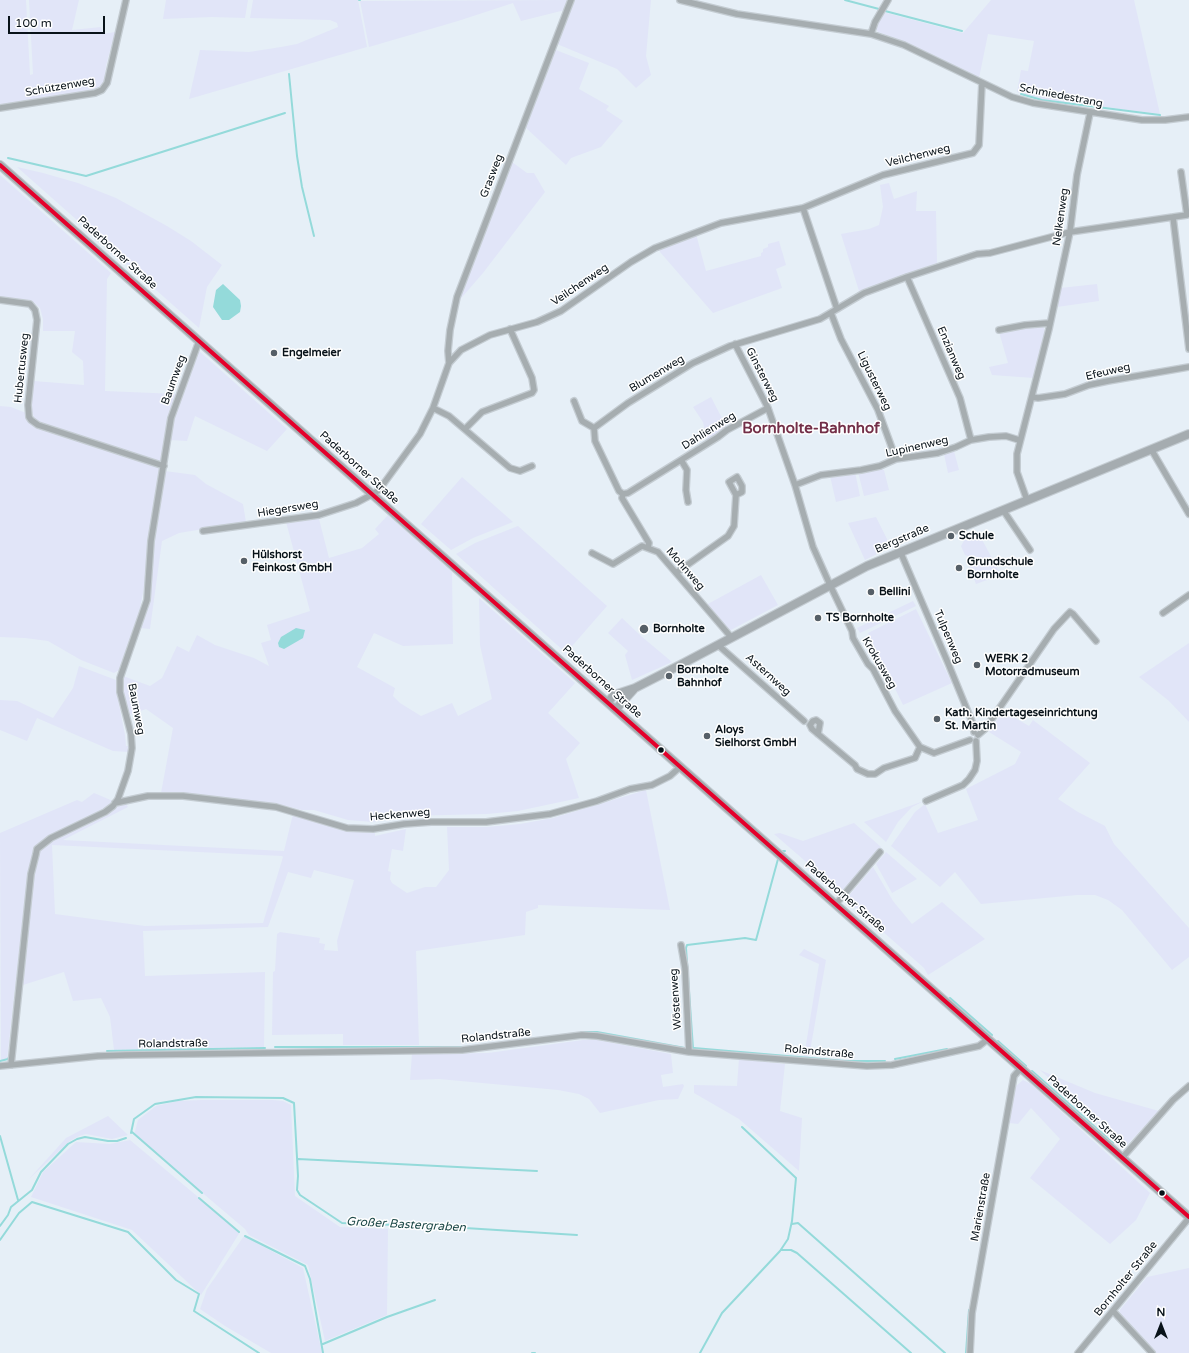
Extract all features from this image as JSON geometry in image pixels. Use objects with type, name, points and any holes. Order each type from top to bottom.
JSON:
[{"type":"main road","name":"Paderborner Straße","points":[[0,165],[1189,1217]]},
{"type":"main road","name":"Bergstraße","points":[[608,702],[614,695],[635,688],[900,551],[1189,434]]},
{"type":"main road","name":"Bergstraße","points":[[616,709],[635,688]]},
{"type":"street","name":"Schützenweg","points":[[0,108],[95,93],[102,90],[107,83],[126,0]]},
{"type":"street","name":"Grasweg","points":[[449,363],[448,352],[450,330],[457,297],[502,176],[571,0]]},
{"type":"street","name":"Schmiedestrang","points":[[680,0],[737,14],[871,34],[904,45],[1012,97],[1033,103],[1142,120],[1165,120],[1189,117]]},
{"type":"street","points":[[871,34],[875,22],[888,0]]},
{"type":"street","name":"Veilchenweg","points":[[373,494],[379,490],[418,438],[433,408],[449,363],[461,350],[477,341],[510,329],[537,322],[561,311],[631,262],[655,248],[722,223],[803,208],[883,175],[973,153],[979,145],[982,83]]},
{"type":"street","name":"Nelkenweg","points":[[1027,500],[1017,472],[1016,461],[1019,440],[1032,397],[1070,232],[1077,175],[1090,112]]},
{"type":"street","points":[[1070,232],[1188,215],[1181,172]]},
{"type":"street","points":[[803,208],[837,309]]},
{"type":"street","points":[[1174,217],[1189,349]]},
{"type":"street","name":"Ginsterweg","points":[[830,586],[813,547],[795,485],[768,408],[735,344],[820,319],[864,293],[907,276],[977,254],[990,253],[1070,232]]},
{"type":"street","name":"Enzianweg","points":[[907,276],[960,398],[971,440]]},
{"type":"street","name":"Hubertusweg","points":[[0,300],[30,304],[35,310],[37,320],[28,405],[31,420],[38,425],[164,466]]},
{"type":"street","name":"Ligusterweg","points":[[831,313],[842,339],[878,410],[896,459]]},
{"type":"street","points":[[999,330],[1025,325],[1050,323]]},
{"type":"street","points":[[465,429],[482,412],[532,393],[534,390],[532,378],[510,329]]},
{"type":"street","name":"Baumweg","points":[[115,803],[128,771],[132,748],[129,720],[120,692],[120,678],[147,600],[151,541],[171,418],[199,341]]},
{"type":"street","name":"Blumenweg","points":[[594,428],[628,403],[693,364],[735,344]]},
{"type":"street","name":"Efeuweg","points":[[1032,397],[1038,398],[1065,394],[1089,385],[1189,367]]},
{"type":"street","points":[[574,401],[582,421],[594,428],[595,442],[619,491],[623,494],[622,498],[649,543],[648,548]]},
{"type":"street","points":[[433,408],[449,416],[510,468],[520,471],[532,466]]},
{"type":"street","name":"Dahlienweg","points":[[623,494],[628,493],[727,430],[768,408]]},
{"type":"street","name":"Lupinenweg","points":[[795,485],[821,475],[880,466],[896,459],[938,453],[971,440],[989,436],[1006,436],[1019,440]]},
{"type":"street","points":[[1151,450],[1189,514]]},
{"type":"street","name":"Dahlienweg","points":[[681,460],[687,470],[686,490],[688,502]]},
{"type":"street","name":"Hiegersweg","points":[[203,532],[319,515],[356,503],[373,494]]},
{"type":"street","points":[[676,573],[728,536],[733,530],[736,495]]},
{"type":"street","points":[[1003,510],[1030,550]]},
{"type":"street","name":"Mohnweg","points":[[592,552],[613,564],[642,546],[658,552],[732,638]]},
{"type":"street","name":"Tulpenweg","points":[[900,551],[973,724],[977,761],[975,770],[963,785],[926,801]]},
{"type":"street","name":"Krokusweg","points":[[830,586],[852,630],[853,638],[868,664],[873,669],[895,711],[920,747]]},
{"type":"street","points":[[1163,613],[1189,595]]},
{"type":"street","points":[[818,734],[855,765],[857,769],[868,774],[881,772],[884,768],[915,758],[920,747],[934,753],[974,737],[985,729],[1054,630],[1070,612],[1096,641]]},
{"type":"street","name":"Asternweg","points":[[718,645],[804,721]]},
{"type":"street","name":"Heckenweg","points":[[115,803],[148,796],[183,796],[276,807],[347,828],[373,829],[404,824],[431,822],[486,822],[550,814],[597,801],[630,788],[652,785],[670,776],[680,767]]},
{"type":"street","points":[[11,1065],[31,874],[37,849],[51,838],[105,812],[115,803]]},
{"type":"street","points":[[836,904],[880,852]]},
{"type":"street","name":"Wöstenweg","points":[[681,945],[684,968],[689,1052]]},
{"type":"street","name":"Rolandstraße","points":[[0,1066],[98,1056],[126,1055],[462,1050],[582,1035],[596,1036],[689,1052],[866,1066],[892,1065],[979,1046],[988,1039]]},
{"type":"street","name":"Marienstraße","points":[[970,1353],[972,1313],[1014,1076],[1021,1068]]},
{"type":"street","points":[[1122,1158],[1173,1100],[1189,1086]]},
{"type":"street","name":"Bornholter Straße","points":[[1078,1353],[1189,1217]]},
{"type":"street","points":[[1113,1311],[1152,1353]]},
{"type":"shaded area","points":[[0,0],[26,0],[30,75],[33,74],[29,0],[79,0],[72,30],[101,27],[103,34],[115,32],[106,66],[104,83],[94,91],[0,105]]},
{"type":"shaded area","points":[[166,0],[248,0],[245,18],[212,17],[163,19]]},
{"type":"shaded area","points":[[253,0],[358,0],[367,47],[189,99],[200,50],[249,52],[281,47],[297,44],[338,27],[337,23],[330,20],[250,18]]},
{"type":"shaded area","points":[[568,0],[565,10],[521,21],[513,3],[369,47],[360,1]]},
{"type":"shaded area","points":[[575,0],[651,0],[646,56],[651,75],[636,88],[617,69],[557,44]]},
{"type":"shaded area","points":[[991,0],[1134,0],[1160,114],[1042,99],[1017,92],[1021,70],[1028,71],[1034,41],[988,34],[979,78],[907,43],[878,32],[876,29],[883,12],[963,33]]},
{"type":"shaded area","points":[[556,50],[589,63],[579,89],[609,106],[606,110],[623,121],[601,147],[571,158],[566,165],[525,127]]},
{"type":"shaded area","points":[[512,162],[527,173],[534,173],[545,192],[483,273],[457,303]]},
{"type":"shaded area","points":[[17,167],[78,183],[116,198],[191,241],[222,265],[207,287],[199,328]]},
{"type":"shaded area","points":[[0,175],[111,273],[107,279],[105,391],[177,394],[168,418],[161,459],[158,462],[43,425],[34,418],[30,404],[34,381],[84,385],[83,361],[72,352],[75,331],[43,331],[43,319],[40,308],[31,300],[0,297]]},
{"type":"shaded area","points":[[889,183],[894,199],[917,191],[916,211],[936,211],[937,263],[859,291],[841,234],[869,229],[879,225],[883,207],[880,185]]},
{"type":"shaded area","points":[[696,234],[706,271],[761,256],[763,249],[768,247],[768,244],[779,241],[786,265],[776,269],[782,288],[713,313],[660,252],[659,248]]},
{"type":"shaded area","points":[[1097,284],[1099,301],[1057,307],[1060,288]]},
{"type":"shaded area","points":[[1041,325],[1045,332],[1034,378],[992,375],[989,367],[1008,363],[999,332]]},
{"type":"shaded area","points":[[199,351],[287,429],[267,451],[195,416],[187,441],[170,440],[173,419]]},
{"type":"shaded area","points":[[711,397],[726,426],[707,441],[703,422],[693,407]]},
{"type":"shaded area","points":[[0,406],[11,407],[26,413],[37,427],[158,467],[160,470],[149,541],[146,577],[139,614],[119,670],[114,673],[81,660],[48,641],[0,637]]},
{"type":"shaded area","points":[[954,451],[959,470],[948,473],[944,454]]},
{"type":"shaded area","points":[[880,468],[884,470],[889,490],[864,496],[858,472]]},
{"type":"shaded area","points":[[165,471],[195,475],[206,484],[243,504],[246,522],[179,533],[162,541],[150,629],[140,628],[149,600],[153,541]]},
{"type":"shaded area","points":[[855,472],[860,496],[836,502],[830,476],[838,474],[841,476]]},
{"type":"shaded area","points":[[462,477],[513,522],[473,538],[451,550],[421,524]]},
{"type":"shaded area","points":[[388,515],[452,572],[453,644],[403,646],[374,633],[357,667],[395,688],[393,696],[400,703],[421,716],[452,703],[458,716],[492,699],[480,645],[479,598],[575,683],[548,713],[580,743],[566,759],[579,798],[518,811],[487,814],[404,816],[373,822],[348,820],[314,810],[302,810],[277,804],[183,793],[161,793],[173,728],[146,709],[129,715],[123,694],[123,676],[150,686],[162,678],[177,646],[189,652],[197,635],[215,645],[254,658],[269,666],[261,643],[271,640],[267,625],[310,611],[286,522],[319,519],[329,558],[362,548],[379,534],[375,529]]},
{"type":"shaded area","points":[[876,517],[891,547],[865,560],[848,523]]},
{"type":"shaded area","points":[[518,526],[607,606],[566,653],[456,554],[475,543]]},
{"type":"shaded area","points":[[979,534],[1001,575],[976,584],[969,566],[980,561],[978,557],[973,558],[965,555],[961,546],[965,539]]},
{"type":"shaded area","points":[[761,575],[778,605],[729,631],[706,605]]},
{"type":"shaded area","points":[[913,601],[916,606],[860,633],[857,628]]},
{"type":"shaded area","points":[[916,609],[952,683],[903,705],[868,633]]},
{"type":"shaded area","points":[[622,618],[672,662],[632,680],[625,655],[628,651],[608,633]]},
{"type":"shaded area","points":[[1189,643],[1189,722],[1169,701],[1139,677]]},
{"type":"shaded area","points":[[79,666],[116,680],[126,746],[129,746],[129,752],[113,751],[37,718],[27,741],[0,730],[0,700],[17,701],[53,718],[73,688]]},
{"type":"shaded area","points":[[1003,711],[1029,726],[1033,720],[1090,763],[1058,799],[1078,812],[1105,826],[1114,844],[1189,928],[1189,957],[1172,970],[1122,910],[1108,900],[1095,895],[1077,895],[981,904],[955,872],[940,887],[891,846],[915,812],[925,804],[938,833],[978,820],[966,789],[1015,764],[1021,752],[989,732]]},
{"type":"shaded area","points":[[646,790],[670,910],[538,905],[538,908],[526,912],[525,935],[416,951],[419,1045],[343,1045],[343,1034],[272,1035],[273,972],[275,971],[277,934],[280,932],[320,938],[319,943],[325,944],[324,950],[338,951],[337,941],[354,880],[314,870],[311,878],[288,872],[268,927],[143,931],[145,976],[265,972],[264,1047],[114,1050],[110,1017],[101,998],[73,1001],[64,972],[23,985],[30,917],[23,916],[7,1060],[1,1060],[0,833],[77,800],[82,802],[94,793],[113,801],[101,811],[126,804],[128,807],[63,840],[284,851],[293,814],[349,831],[375,833],[375,836],[406,829],[403,851],[392,849],[388,871],[391,872],[390,879],[392,883],[407,893],[425,887],[436,887],[449,870],[447,827],[486,827],[520,824],[553,818]],"holes":[[[52,845],[283,857],[263,923],[145,926],[55,914]]]},
{"type":"shaded area","points":[[924,801],[912,807],[898,822],[886,842],[864,822]]},
{"type":"shaded area","points":[[854,823],[881,847],[842,893],[774,834],[780,833],[803,841]]},
{"type":"shaded area","points":[[886,852],[917,879],[892,893],[876,864]]},
{"type":"shaded area","points":[[873,867],[893,901],[912,924],[942,902],[985,939],[928,975],[924,968],[846,899]]},
{"type":"shaded area","points":[[804,949],[826,960],[809,1057],[804,1057],[819,964],[799,955]]},
{"type":"shaded area","points":[[583,1040],[597,1040],[671,1054],[673,1073],[661,1075],[663,1087],[683,1084],[684,1086],[678,1099],[659,1100],[600,1113],[589,1099],[579,1094],[558,1090],[439,1079],[410,1080],[412,1054],[488,1053]]},
{"type":"shaded area","points":[[739,1059],[785,1064],[780,1111],[802,1118],[799,1171],[739,1119],[694,1093],[694,1085],[737,1086]]},
{"type":"shaded area","points":[[1040,1070],[1095,1093],[1159,1111],[1125,1147]]},
{"type":"shaded area","points":[[1023,1080],[1031,1084],[1150,1193],[1136,1220],[1110,1244],[1030,1178],[1060,1139],[1031,1108],[1018,1124],[1009,1123],[1015,1087]]},
{"type":"shaded area","points":[[273,1100],[283,1101],[291,1105],[295,1196],[340,1227],[388,1229],[387,1315],[325,1341],[308,1265],[249,1235],[245,1229],[134,1135],[138,1120],[156,1106],[178,1101]]},
{"type":"shaded area","points":[[108,1116],[128,1135],[112,1139],[86,1134],[79,1136],[70,1141],[29,1179],[66,1138]]},
{"type":"shaded area","points":[[130,1140],[240,1232],[201,1295],[132,1230],[31,1197],[43,1172],[76,1142],[110,1144]]},
{"type":"shaded area","points":[[244,1236],[303,1268],[322,1353],[271,1353],[225,1326],[200,1309],[207,1289]]},
{"type":"shaded area","points":[[1189,1268],[1189,1353],[1155,1353],[1124,1319],[1119,1311],[1147,1277]]},
{"type":"water","points":[[223,284],[240,300],[241,306],[240,312],[229,320],[222,320],[213,307],[216,290]]},
{"type":"water","points":[[296,628],[305,630],[303,638],[284,649],[279,647],[278,643],[281,637]]},
{"type":"waterway","points":[[845,0],[879,9]]},
{"type":"waterway","points":[[885,11],[962,31]]},
{"type":"waterway","points":[[289,74],[297,156],[302,187],[314,236]]},
{"type":"waterway","points":[[1021,94],[1042,100],[1160,115]]},
{"type":"waterway","points":[[8,158],[86,176],[285,113]]},
{"type":"waterway","points":[[693,1048],[687,945],[745,938],[756,940],[778,859]]},
{"type":"waterway","points":[[950,998],[992,1035]]},
{"type":"waterway","points":[[581,1032],[597,1032],[685,1048]]},
{"type":"waterway","points":[[998,1041],[1026,1066]]},
{"type":"waterway","points":[[275,1047],[466,1047]]},
{"type":"waterway","points":[[107,1051],[265,1048]]},
{"type":"waterway","points":[[694,1048],[845,1061],[885,1061]]},
{"type":"waterway","points":[[895,1059],[947,1049]]},
{"type":"waterway","points":[[0,1061],[8,1059],[10,1055]]},
{"type":"waterway","points":[[1032,1071],[1113,1143]]},
{"type":"waterway","name":"Großer Bastergraben","points":[[131,1133],[134,1119],[155,1104],[196,1097],[283,1098],[294,1103],[298,1176],[297,1190],[300,1195],[342,1223],[449,1227],[577,1235]]},
{"type":"waterway","points":[[700,1353],[722,1313],[780,1251],[788,1239],[792,1221],[796,1178],[742,1127]]},
{"type":"waterway","points":[[132,1132],[202,1193]]},
{"type":"waterway","points":[[0,1136],[18,1200]]},
{"type":"waterway","name":"Großer Bastergraben","points":[[0,1226],[8,1215],[11,1207],[32,1190],[41,1172],[68,1144],[85,1137],[108,1141],[117,1141],[126,1138]]},
{"type":"waterway","points":[[298,1159],[537,1171]]},
{"type":"waterway","points":[[199,1198],[239,1232]]},
{"type":"waterway","points":[[0,1240],[19,1213],[32,1202],[128,1232],[176,1280],[199,1294],[194,1311],[259,1353]]},
{"type":"waterway","points":[[792,1224],[798,1223],[945,1353]]},
{"type":"waterway","points":[[245,1236],[305,1266],[310,1279],[323,1353]]},
{"type":"waterway","points":[[781,1250],[791,1250],[797,1253],[911,1353]]},
{"type":"waterway","points":[[323,1344],[387,1317],[435,1300]]},
{"type":"waterway","points":[[966,1353],[969,1310]]},
{"type":"transit line","points":[[0,165],[1189,1217]]},
{"type":"place","name":"Engelmeier","points":[[274,353]]},
{"type":"place","name":"Schule","points":[[951,536]]},
{"type":"place","name":"Hülshorst Feinkost GmbH","points":[[244,561]]},
{"type":"place","name":"Grundschule Bornholte","points":[[959,568]]},
{"type":"place","name":"Bellini","points":[[871,592]]},
{"type":"place","name":"TS Bornholte","points":[[818,618]]},
{"type":"place","name":"Bornholte","points":[[644,629]]},
{"type":"place","name":"WERK 2 Motorradmuseum","points":[[977,665]]},
{"type":"place","name":"Bornholte Bahnhof","points":[[669,676]]},
{"type":"place","name":"Kath. Kindertageseinrichtung St. Martin","points":[[937,719]]},
{"type":"place","name":"Aloys Sielhorst GmbH","points":[[707,736]]},
{"type":"district","name":"Bornholte-Bahnhof","points":[[811,429]]}]
